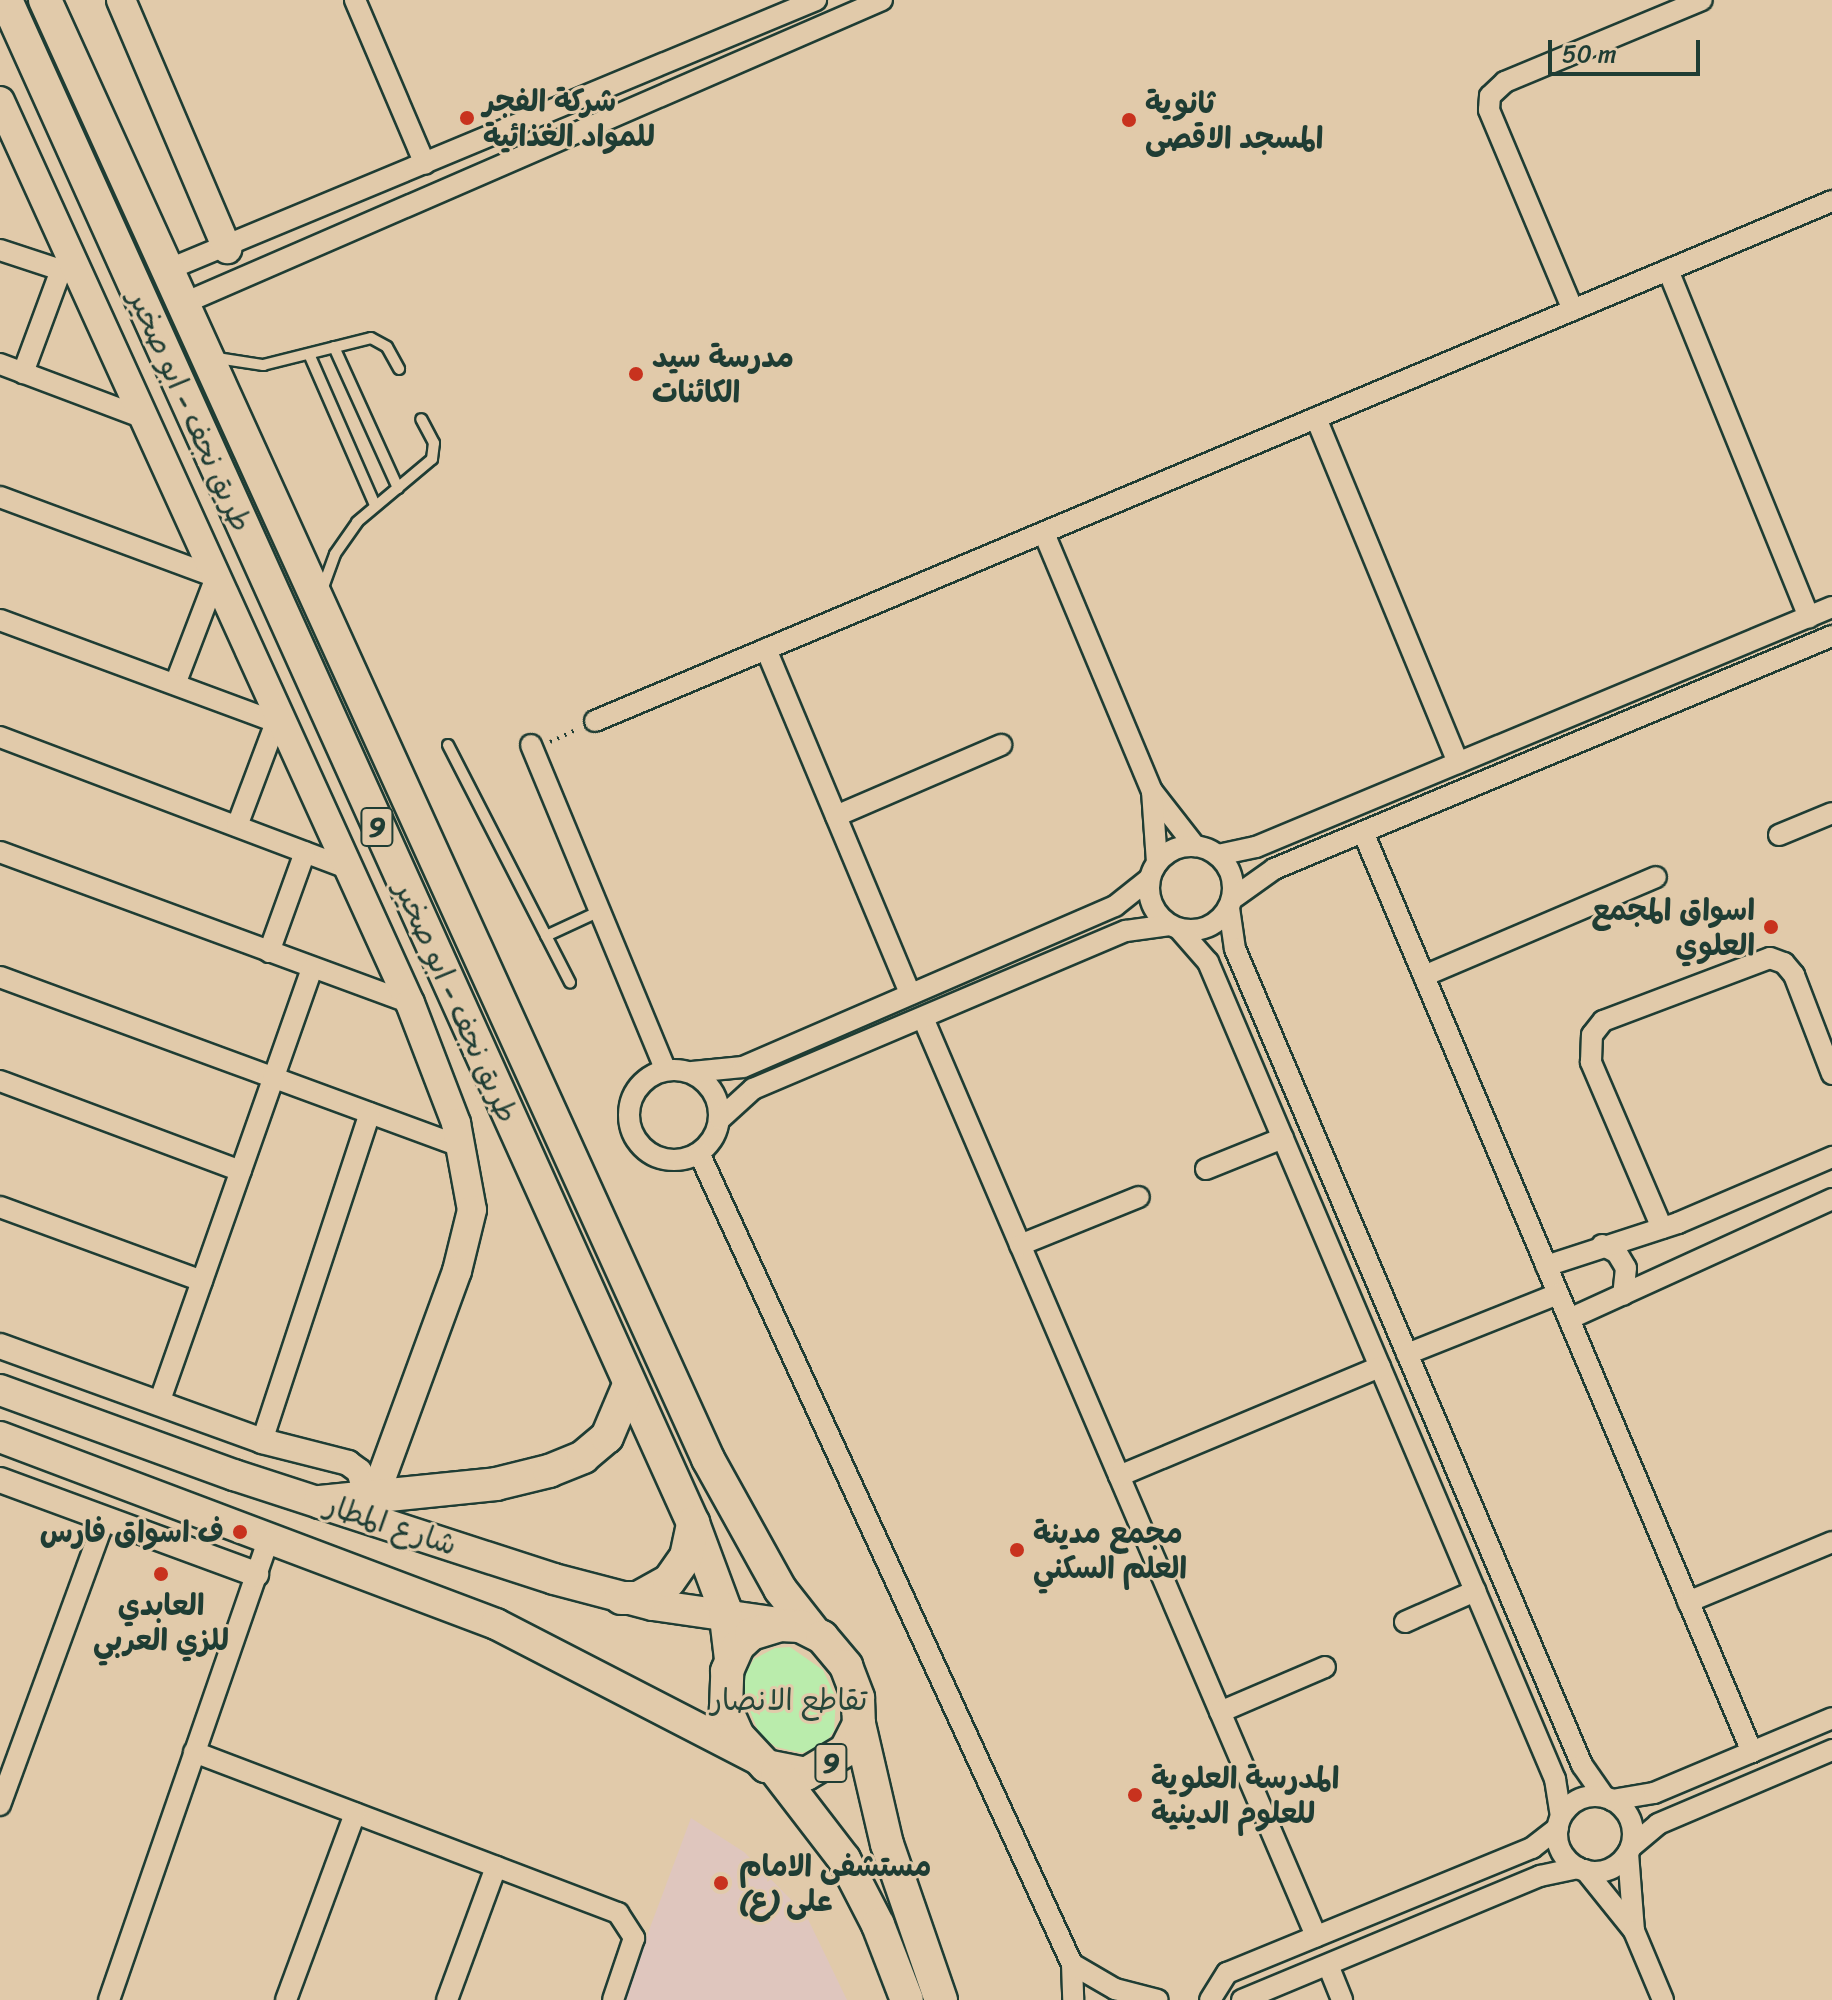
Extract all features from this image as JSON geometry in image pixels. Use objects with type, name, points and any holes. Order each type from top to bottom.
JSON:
[{"type":"highway","name":"طريق نجف - ابو صخير","points":[[6,0],[693,1523],[727,1618],[731,1659]]},
{"type":"highway","name":"طريق نجف - ابو صخير","points":[[45,0],[708,1459],[802,1628]]},
{"type":"highway","points":[[320,1502],[496,1484],[583,1457],[615,1425],[629,1385]]},
{"type":"highway","points":[[621,1598],[638,1598],[669,1581],[686,1557],[693,1523]]},
{"type":"highway","points":[[731,1659],[751,1634],[802,1628]]},
{"type":"highway","name":"9","points":[[802,1628],[846,1666],[858,1698],[859,1724],[887,1844],[941,2000]]},
{"type":"highway","name":"9","points":[[731,1659],[726,1709],[738,1736],[767,1765],[844,1859],[878,1925],[907,2000]]},
{"type":"highway","name":"9","points":[[767,1765],[806,1774],[832,1762],[846,1750],[859,1724]]},
{"type":"main road","points":[[121,0],[227,249]]},
{"type":"main road","points":[[3,116],[69,272],[146,419],[280,724],[410,1003],[460,1146],[472,1210],[457,1271],[371,1496]]},
{"type":"main road","name":"شارع المطار","points":[[0,1390],[320,1502],[621,1598],[802,1628]]},
{"type":"main road","name":"شارع المطار","points":[[0,1437],[270,1535],[496,1624],[767,1765]]},
{"type":"street","points":[[355,0],[425,164]]},
{"type":"street","points":[[167,270],[227,249],[733,32],[816,0]]},
{"type":"street","points":[[182,304],[882,0]]},
{"type":"street","points":[[1573,310],[1489,110],[1490,96],[1505,82],[1702,0]]},
{"type":"street","points":[[733,32],[746,59]]},
{"type":"street","points":[[595,721],[1832,201]]},
{"type":"street","points":[[0,250],[69,272],[23,373]]},
{"type":"street","points":[[1668,270],[1809,617]]},
{"type":"street","points":[[0,364],[146,419]]},
{"type":"street","points":[[1316,418],[1458,763]]},
{"type":"street","points":[[0,497],[216,577],[176,682]]},
{"type":"street","points":[[1044,533],[1152,791],[1195,846]]},
{"type":"street","points":[[1832,607],[1256,847],[1218,855],[1195,846],[1180,847],[1115,906],[743,1067],[692,1072],[665,1069],[636,1089],[629,1123],[635,1139],[664,1159],[699,1153],[709,1145],[720,1119],[753,1089],[1126,931],[1174,927],[1202,929],[1274,869],[1832,636]]},
{"type":"street","points":[[0,620],[176,682],[280,724],[237,826]]},
{"type":"street","points":[[766,649],[910,994]]},
{"type":"street","points":[[0,737],[350,869]]},
{"type":"street","points":[[836,816],[1001,745]]},
{"type":"street","points":[[532,747],[602,910],[665,1069]]},
{"type":"street","points":[[1152,791],[1153,907],[1208,962],[1555,1779],[1560,1822],[1559,1847],[1582,1869],[1634,1931],[1663,2000]]},
{"type":"street","points":[[1779,835],[1832,813]]},
{"type":"street","points":[[1363,832],[1752,1752]]},
{"type":"street","points":[[0,852],[410,1003]]},
{"type":"street","points":[[269,952],[305,852]]},
{"type":"street","points":[[1218,855],[1231,875],[1235,949],[1582,1765],[1630,1820],[1634,1931]]},
{"type":"street","points":[[1424,976],[1656,877]]},
{"type":"street","points":[[1662,1228],[1591,1062],[1592,1035],[1603,1021],[1770,958],[1784,963],[1794,975],[1832,1074]]},
{"type":"street","points":[[159,1403],[312,968]]},
{"type":"street","points":[[0,977],[460,1146]]},
{"type":"street","points":[[923,1018],[1316,1936]]},
{"type":"street","points":[[692,1072],[714,1091],[720,1119]]},
{"type":"street","points":[[0,1081],[241,1171]]},
{"type":"street","points":[[262,1441],[370,1113]]},
{"type":"street","points":[[1206,1169],[1283,1138]]},
{"type":"street","points":[[699,1153],[1072,1964],[1073,2000]]},
{"type":"street","points":[[1546,1266],[1602,1245],[1662,1228],[1832,1157]]},
{"type":"street","points":[[1020,1245],[1139,1197]]},
{"type":"street","points":[[1569,1319],[1832,1199]]},
{"type":"street","points":[[0,1207],[202,1281]]},
{"type":"street","points":[[1602,1245],[1617,1253],[1626,1268],[1623,1295]]},
{"type":"street","points":[[1407,1354],[1558,1294]]},
{"type":"street","points":[[0,1346],[262,1441],[348,1463],[359,1471],[371,1496]]},
{"type":"street","points":[[1119,1476],[1380,1367]]},
{"type":"street","points":[[0,1480],[256,1574]]},
{"type":"street","points":[[0,1805],[105,1518]]},
{"type":"street","points":[[109,2000],[270,1535]]},
{"type":"street","points":[[1688,1602],[1832,1542]]},
{"type":"street","points":[[1405,1622],[1475,1591]]},
{"type":"street","points":[[1220,1712],[1325,1667]]},
{"type":"street","points":[[1214,1999],[1227,1973],[1532,1848],[1560,1822],[1575,1802],[1644,1797],[1832,1718]]},
{"type":"street","points":[[1242,2000],[1540,1876],[1582,1869],[1605,1871],[1658,1824],[1832,1750]]},
{"type":"street","points":[[194,1752],[627,1920],[634,1938],[613,2000]]},
{"type":"street","points":[[286,2000],[355,1813]]},
{"type":"street","points":[[447,2000],[496,1867]]},
{"type":"street","points":[[1072,1964],[1115,1989],[1158,2000]]},
{"type":"street","points":[[1328,1965],[1342,2000]]},
{"type":"lane","points":[[205,352],[243,365],[309,354],[371,338],[387,347],[399,369]]},
{"type":"lane","points":[[334,347],[398,488]]},
{"type":"lane","points":[[309,354],[375,505]]},
{"type":"lane","points":[[319,604],[335,554],[375,505],[432,459],[434,443],[421,419]]},
{"type":"lane","points":[[448,745],[570,982]]},
{"type":"lane","points":[[546,936],[602,910]]},
{"type":"path","points":[[532,747],[595,721]]},
{"type":"shaded area","name":"مستشفی الامام علی (ع)","points":[[691,1818],[744,1852],[806,1915],[847,2000],[623,2000]]},
{"type":"green space","name":"تقاطع الانصار","points":[[790,1647],[823,1670],[836,1698],[834,1731],[824,1745],[802,1753],[776,1747],[760,1735],[742,1692],[743,1678],[754,1659],[775,1648]]},
{"type":"place","name":"شركة الفجر للمواد الغذائية","points":[[467,118]]},
{"type":"place","name":"ثانوية المسجد الاقصى","points":[[1129,120]]},
{"type":"place","name":"مدرسة سيد الكائنات","points":[[636,374]]},
{"type":"place","name":"اسواق المجمع العلوي","points":[[1771,927]]},
{"type":"place","name":"ف اسواق فارس","points":[[240,1532]]},
{"type":"place","name":"مجمع مدينة العلم السكني","points":[[1017,1550]]},
{"type":"place","name":"العابدي للزي العربي","points":[[161,1574]]},
{"type":"place","name":"المدرسة العلوية للعلوم الدينية","points":[[1135,1795]]},
{"type":"place","name":"مستشفی الامام علی (ع)","points":[[721,1883]]}]
